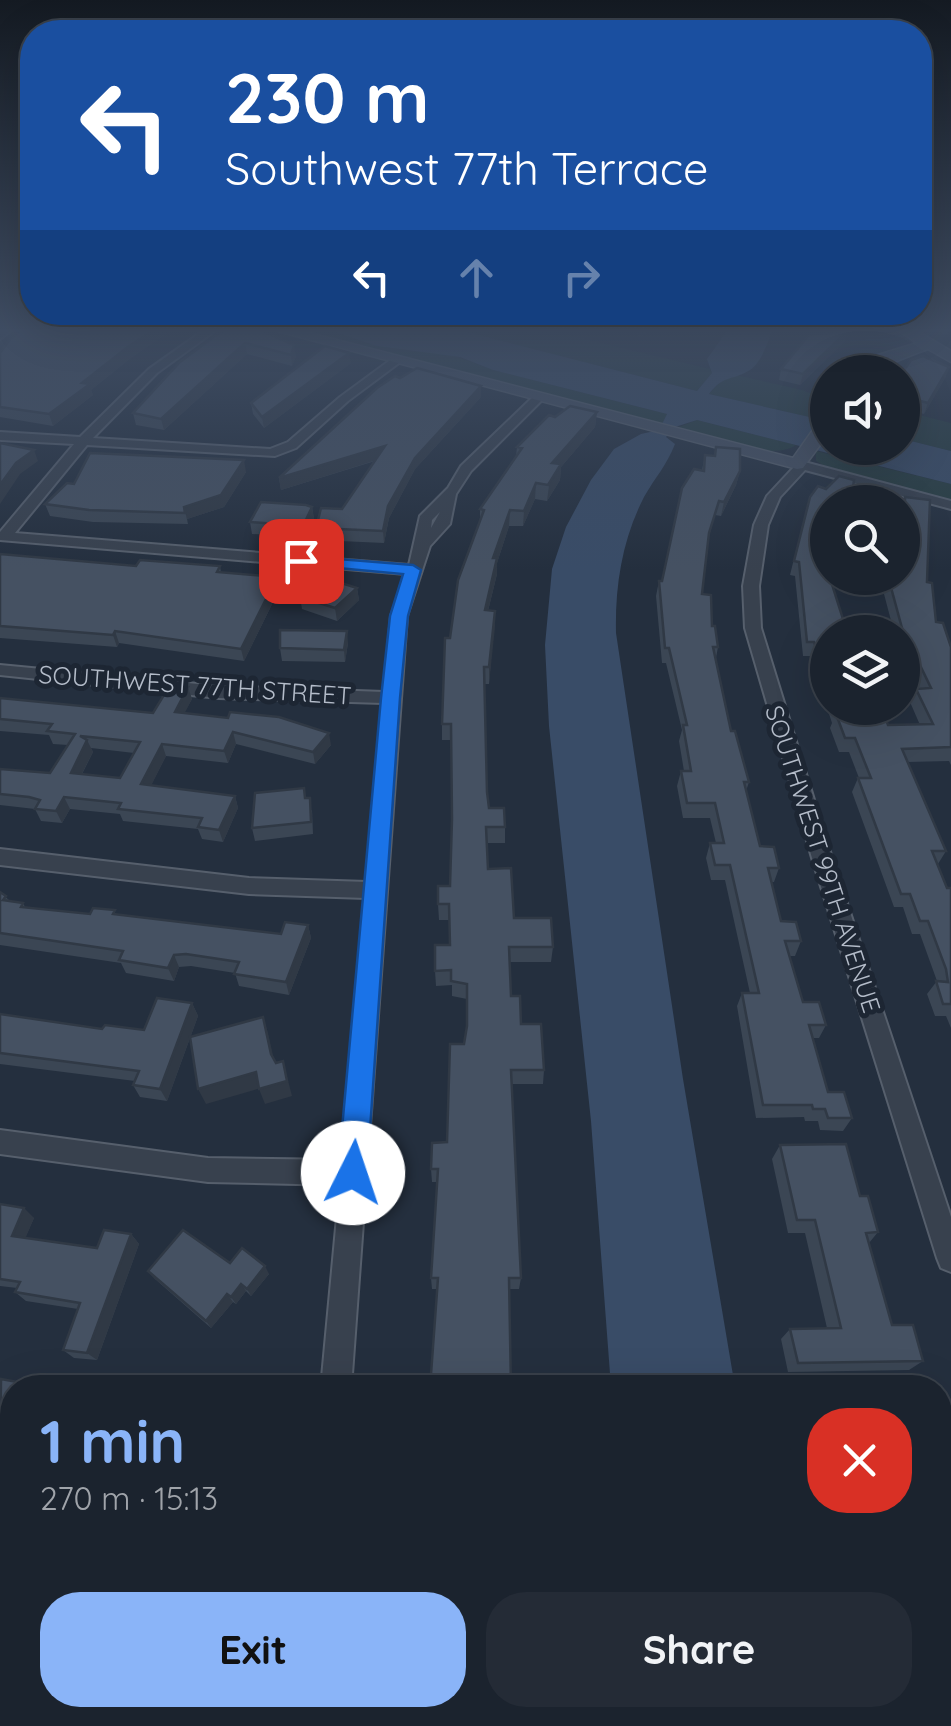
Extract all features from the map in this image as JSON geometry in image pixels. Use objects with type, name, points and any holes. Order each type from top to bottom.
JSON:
[{"type":"street","points":[[3,536],[114,409]]},
{"type":"street","points":[[0,436],[266,454],[292,445],[333,409]]},
{"type":"street","points":[[337,1375],[399,616],[423,544],[443,524],[453,490],[466,470],[527,409]]},
{"type":"street","points":[[583,409],[802,459],[951,505]]},
{"type":"street","points":[[802,459],[810,447]]},
{"type":"street","name":"SOUTHWEST 99TH AVENUE","points":[[802,459],[767,510],[753,560],[753,628],[822,858],[951,1258]]},
{"type":"street","points":[[3,536],[413,570]]},
{"type":"street","name":"SOUTHWEST 77TH STREET","points":[[0,670],[220,692],[390,698]]},
{"type":"street","points":[[0,857],[249,886],[375,890]]},
{"type":"street","points":[[0,1142],[208,1170],[353,1173]]},
{"type":"green space","points":[[597,409],[645,409],[667,414],[662,424]]},
{"type":"green space","points":[[772,409],[810,409],[810,417]]},
{"type":"green space","points":[[920,415],[951,423],[951,451],[920,443]]},
{"type":"green space","points":[[697,420],[796,445],[785,450],[755,449],[676,428]]},
{"type":"green space","points":[[823,465],[873,465],[951,484],[951,500],[920,492],[920,485],[893,485]]},
{"type":"water","points":[[645,409],[773,409],[810,417],[810,448],[697,420],[675,427],[666,437],[675,444],[636,513],[625,547],[617,598],[616,633],[683,1079],[733,1375],[610,1375],[591,1121],[549,726],[545,645],[552,569],[566,527],[591,480],[614,449],[641,434],[659,430],[667,414]]},
{"type":"water","points":[[920,443],[951,451],[951,484],[876,465],[920,465]]},
{"type":"building","points":[[11,409],[56,409],[49,414]]},
{"type":"building","points":[[137,409],[173,409],[161,419],[133,413]]},
{"type":"building","points":[[255,409],[273,409],[262,417]]},
{"type":"building","points":[[355,409],[460,409],[415,458],[388,506],[383,531],[316,528],[321,508],[342,509],[385,446],[279,478]]},
{"type":"building","points":[[567,409],[597,412],[552,463],[561,464],[548,485],[536,483],[524,511],[510,510],[493,558],[497,558],[485,610],[495,611],[489,667],[484,667],[487,792],[489,808],[504,808],[505,827],[486,827],[488,869],[511,868],[514,918],[551,918],[553,947],[509,947],[511,996],[520,996],[521,1024],[541,1024],[544,1070],[511,1070],[521,1278],[509,1278],[511,1375],[431,1375],[438,1278],[431,1278],[438,1169],[431,1169],[432,1143],[447,1142],[450,1044],[464,1044],[467,1026],[467,984],[451,981],[451,970],[435,971],[435,945],[450,945],[449,904],[438,904],[438,886],[450,886],[452,819],[451,724],[442,724],[445,638],[450,638],[458,580],[484,510],[480,509],[522,448],[517,447],[549,415],[555,417]]},
{"type":"building","points":[[0,443],[34,450],[16,463],[0,485]]},
{"type":"building","points":[[716,447],[740,449],[740,471],[724,502],[719,501],[709,533],[702,594],[711,595],[712,626],[718,647],[713,647],[731,731],[735,731],[749,782],[744,782],[760,846],[774,847],[779,868],[768,868],[781,921],[796,922],[801,941],[785,941],[803,1002],[819,1002],[826,1025],[809,1025],[828,1092],[844,1092],[852,1118],[828,1118],[825,1109],[813,1109],[812,1105],[763,1105],[742,993],[759,993],[730,865],[715,865],[710,843],[724,843],[715,803],[687,803],[681,771],[691,771],[683,725],[687,725],[669,648],[665,648],[659,581],[682,488],[694,469],[704,471],[705,455],[715,456]]},
{"type":"building","points":[[90,453],[244,460],[221,495],[184,507],[185,513],[89,510],[45,504],[67,483],[74,484]]},
{"type":"building","points":[[839,476],[854,480],[853,485],[830,485]]},
{"type":"building","points":[[810,497],[810,595],[835,595],[842,615],[810,615],[810,642],[799,562],[794,561]]},
{"type":"building","points":[[920,499],[930,500],[927,582],[932,583],[936,622],[943,623],[951,647],[951,747],[902,749],[946,851],[932,851],[947,888],[951,888],[951,1004],[943,1004],[936,981],[948,982],[928,921],[920,921],[910,894],[901,894],[858,778],[871,778],[855,738],[845,738],[840,725],[933,724],[920,697],[920,689],[931,688],[920,665],[920,615],[898,615],[893,595],[920,595]]},
{"type":"building","points":[[261,502],[312,507],[303,526],[250,522]]},
{"type":"building","points":[[0,554],[136,566],[140,560],[220,566],[217,572],[277,577],[241,649],[115,631],[113,635],[0,626]]},
{"type":"building","points":[[313,574],[357,588],[335,608],[300,597],[303,583]]},
{"type":"building","points":[[280,630],[347,631],[344,650],[280,648]]},
{"type":"building","points":[[170,685],[188,687],[175,712],[228,718],[230,712],[279,717],[329,733],[313,752],[233,732],[224,751],[162,744],[141,784],[235,796],[219,830],[198,827],[202,818],[118,809],[121,803],[64,797],[56,811],[35,809],[40,800],[0,794],[0,769],[50,773],[75,734],[47,731],[52,724],[0,719],[0,698],[153,713]],"holes":[[[80,736],[140,742],[120,778],[71,773],[87,740]]]},
{"type":"building","points":[[304,788],[305,798],[310,798],[311,822],[252,828],[255,793]]},
{"type":"building","points":[[0,892],[6,896],[3,900],[23,903],[21,907],[90,914],[93,908],[115,910],[113,914],[281,934],[285,922],[308,925],[286,982],[234,974],[239,962],[174,955],[168,968],[119,960],[123,951],[0,933]]},
{"type":"building","points":[[157,998],[192,1003],[160,1089],[133,1085],[139,1071],[0,1053],[0,1014],[102,1029],[105,1025],[144,1030]]},
{"type":"building","points":[[263,1017],[271,1054],[276,1063],[283,1061],[287,1081],[259,1089],[256,1072],[198,1089],[190,1037]]},
{"type":"building","points":[[846,1144],[860,1196],[868,1196],[878,1232],[866,1233],[892,1325],[913,1325],[923,1361],[798,1363],[790,1329],[841,1328],[815,1220],[797,1220],[780,1145]]},
{"type":"building","points":[[0,1204],[24,1208],[12,1236],[97,1248],[104,1230],[131,1234],[87,1353],[63,1350],[80,1303],[15,1292],[20,1282],[0,1279]]},
{"type":"building","points":[[183,1230],[230,1263],[242,1248],[265,1266],[247,1289],[241,1284],[231,1297],[227,1294],[206,1321],[148,1271]]},
{"type":"route","points":[[301,561],[413,570],[399,616],[390,698],[353,1173]]}]
